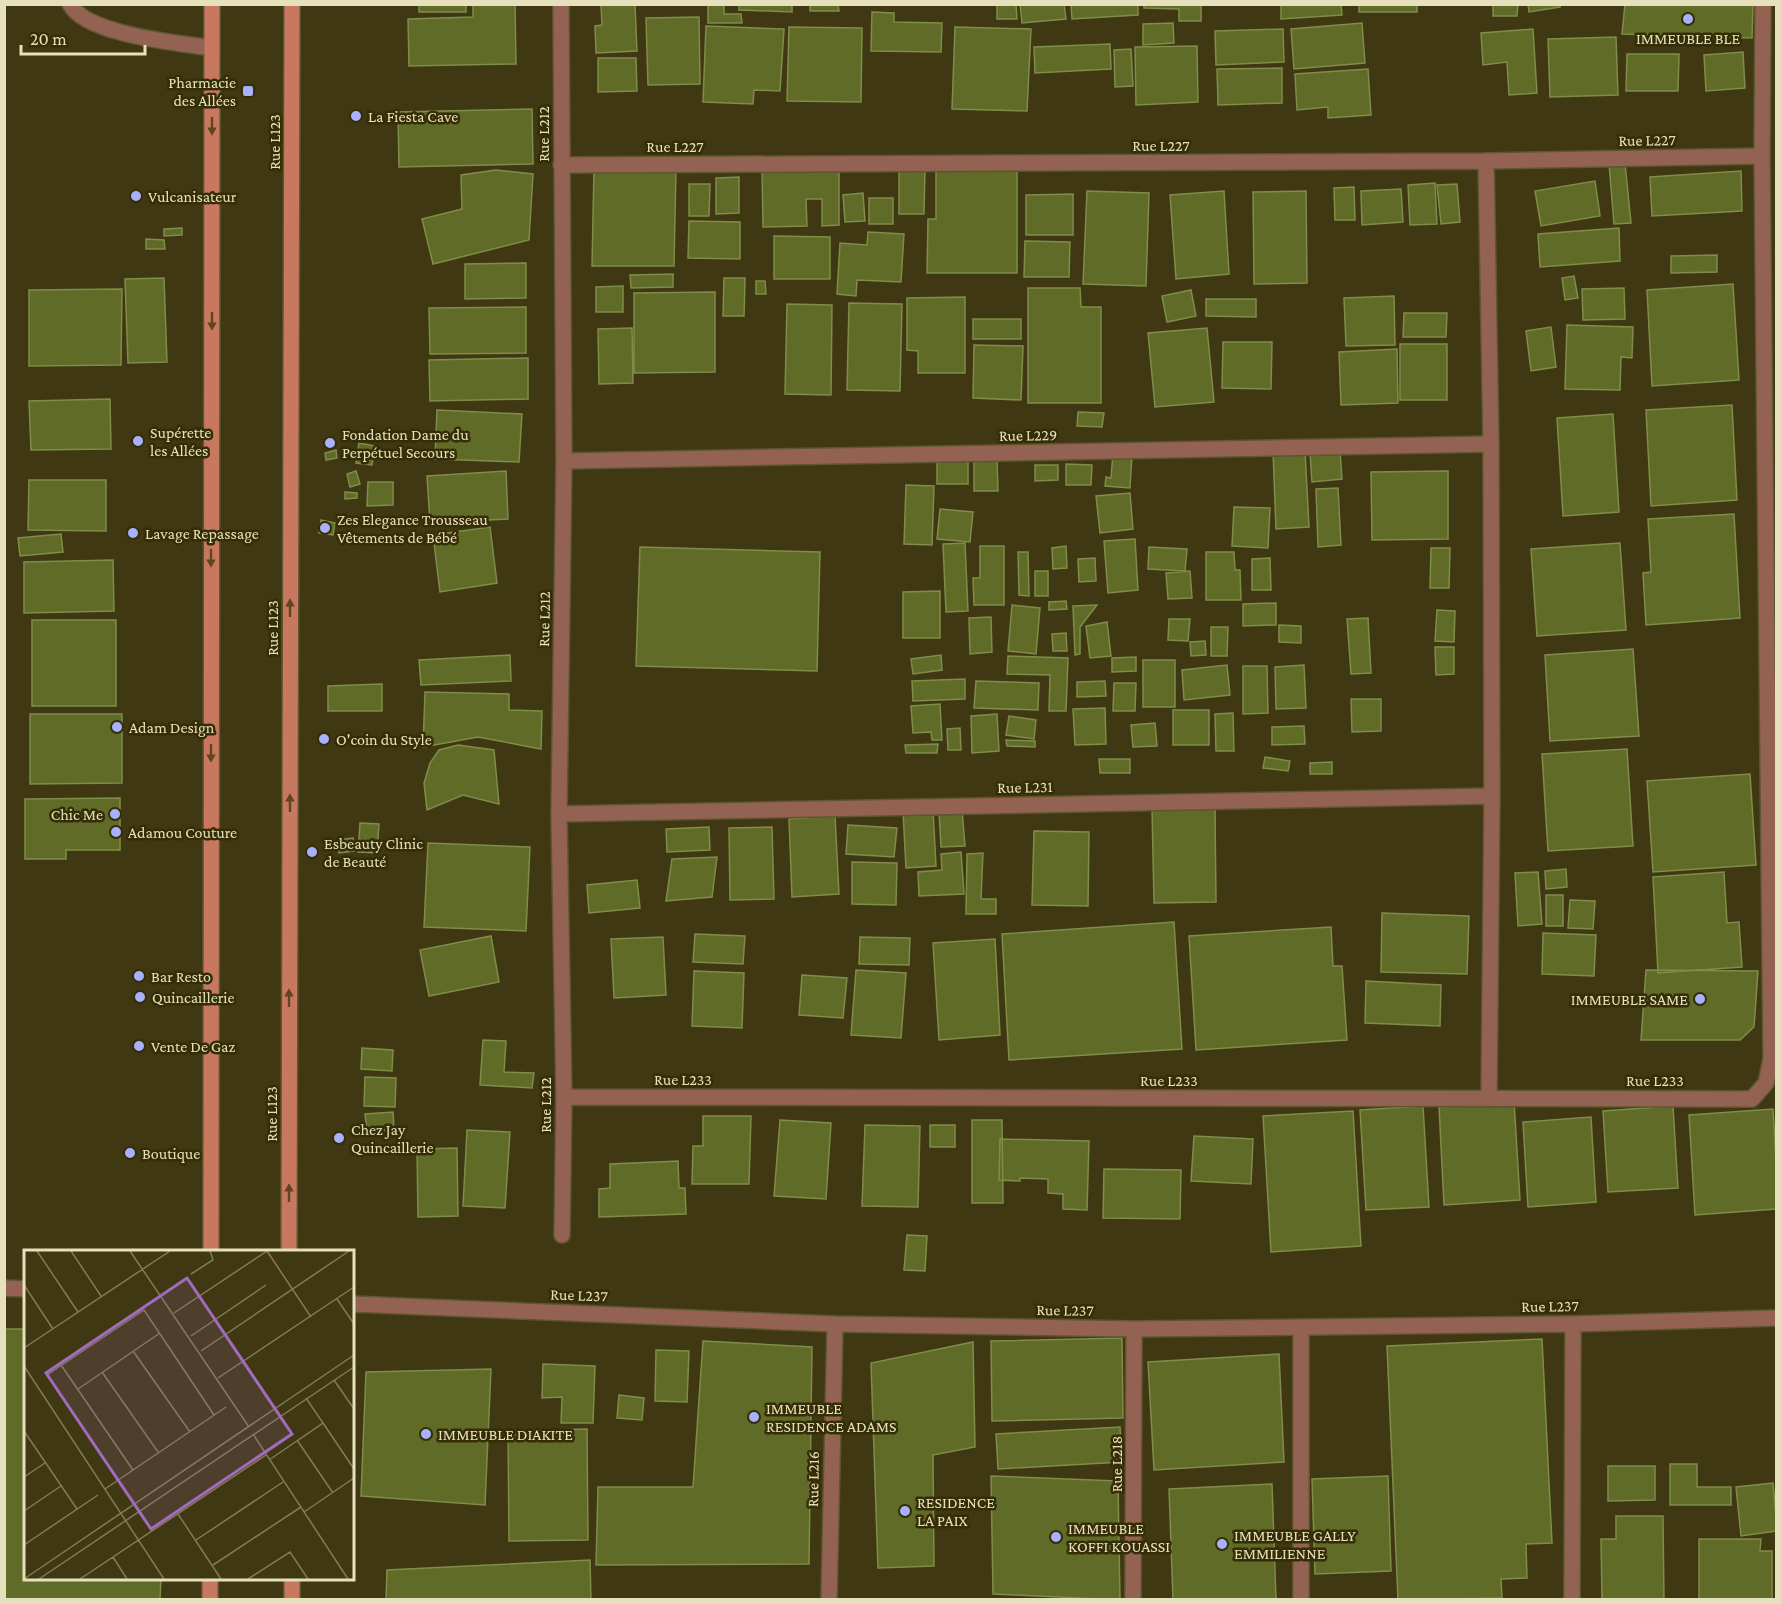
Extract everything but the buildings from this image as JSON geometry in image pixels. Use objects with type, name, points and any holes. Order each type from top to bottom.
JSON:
[{"type":"main road","points":[[211,1250],[212,4]]},
{"type":"main road","name":"Rue L123","points":[[288,1250],[292,4]]},
{"type":"main road","points":[[210,1580],[210,1599]]},
{"type":"main road","points":[[292,1580],[292,1599]]},
{"type":"street","points":[[70,4],[73,10],[90,22],[117,32],[212,48]]},
{"type":"street","name":"Rue L212","points":[[561,4],[564,461],[558,814],[564,1097],[562,1234]]},
{"type":"street","points":[[1762,156],[1763,4]]},
{"type":"street","name":"Rue L227","points":[[561,165],[1486,161],[1762,156]]},
{"type":"street","name":"Rue L233","points":[[564,1097],[1752,1099],[1766,1083],[1771,1059],[1762,156]]},
{"type":"street","points":[[1486,161],[1491,444],[1490,1098]]},
{"type":"street","name":"Rue L229","points":[[564,461],[1491,444]]},
{"type":"street","name":"Rue L231","points":[[558,814],[1492,796]]},
{"type":"street","points":[[4,1288],[24,1289]]},
{"type":"street","name":"Rue L237","points":[[354,1304],[835,1324],[1134,1329],[1573,1324],[1776,1318]]},
{"type":"street","name":"Rue L216","points":[[829,1599],[835,1324]]},
{"type":"street","points":[[1572,1599],[1573,1324]]},
{"type":"street","points":[[1300,1599],[1301,1327]]},
{"type":"street","name":"Rue L218","points":[[1133,1599],[1134,1329]]},
{"type":"place","name":"IMMEUBLE BLE","points":[[1688,19]]},
{"type":"place","name":"Pharmacie des Allées","points":[[248,91]]},
{"type":"place","name":"La Fiesta Cave","points":[[356,116]]},
{"type":"place","name":"Vulcanisateur","points":[[136,196]]},
{"type":"place","name":"Supérette les Allées","points":[[138,441]]},
{"type":"place","name":"Fondation Dame du Perpétuel Secours","points":[[330,443]]},
{"type":"place","name":"Zes Elegance Trousseau Vêtements de Bébé","points":[[325,528]]},
{"type":"place","name":"Lavage Repassage","points":[[133,533]]},
{"type":"place","name":"Adam Design","points":[[117,727]]},
{"type":"place","name":"O'coin du Style","points":[[324,739]]},
{"type":"place","name":"Chic Me","points":[[115,814]]},
{"type":"place","name":"Adamou Couture","points":[[116,832]]},
{"type":"place","name":"Esbeauty Clinic de Beauté","points":[[312,852]]},
{"type":"place","name":"Bar Resto","points":[[139,976]]},
{"type":"place","name":"Quincaillerie","points":[[140,997]]},
{"type":"place","name":"IMMEUBLE SAME","points":[[1700,999]]},
{"type":"place","name":"Vente De Gaz","points":[[139,1046]]},
{"type":"place","name":"Chez Jay Quincaillerie","points":[[339,1138]]},
{"type":"place","name":"Boutique","points":[[130,1153]]},
{"type":"place","name":"IMMEUBLE RESIDENCE ADAMS","points":[[754,1417]]},
{"type":"place","name":"IMMEUBLE DIAKITE","points":[[426,1434]]},
{"type":"place","name":"RESIDENCE LA PAIX","points":[[905,1511]]},
{"type":"place","name":"IMMEUBLE KOFFI KOUASSI","points":[[1056,1537]]},
{"type":"place","name":"IMMEUBLE GALLY EMMILIENNE","points":[[1222,1544]]}]
